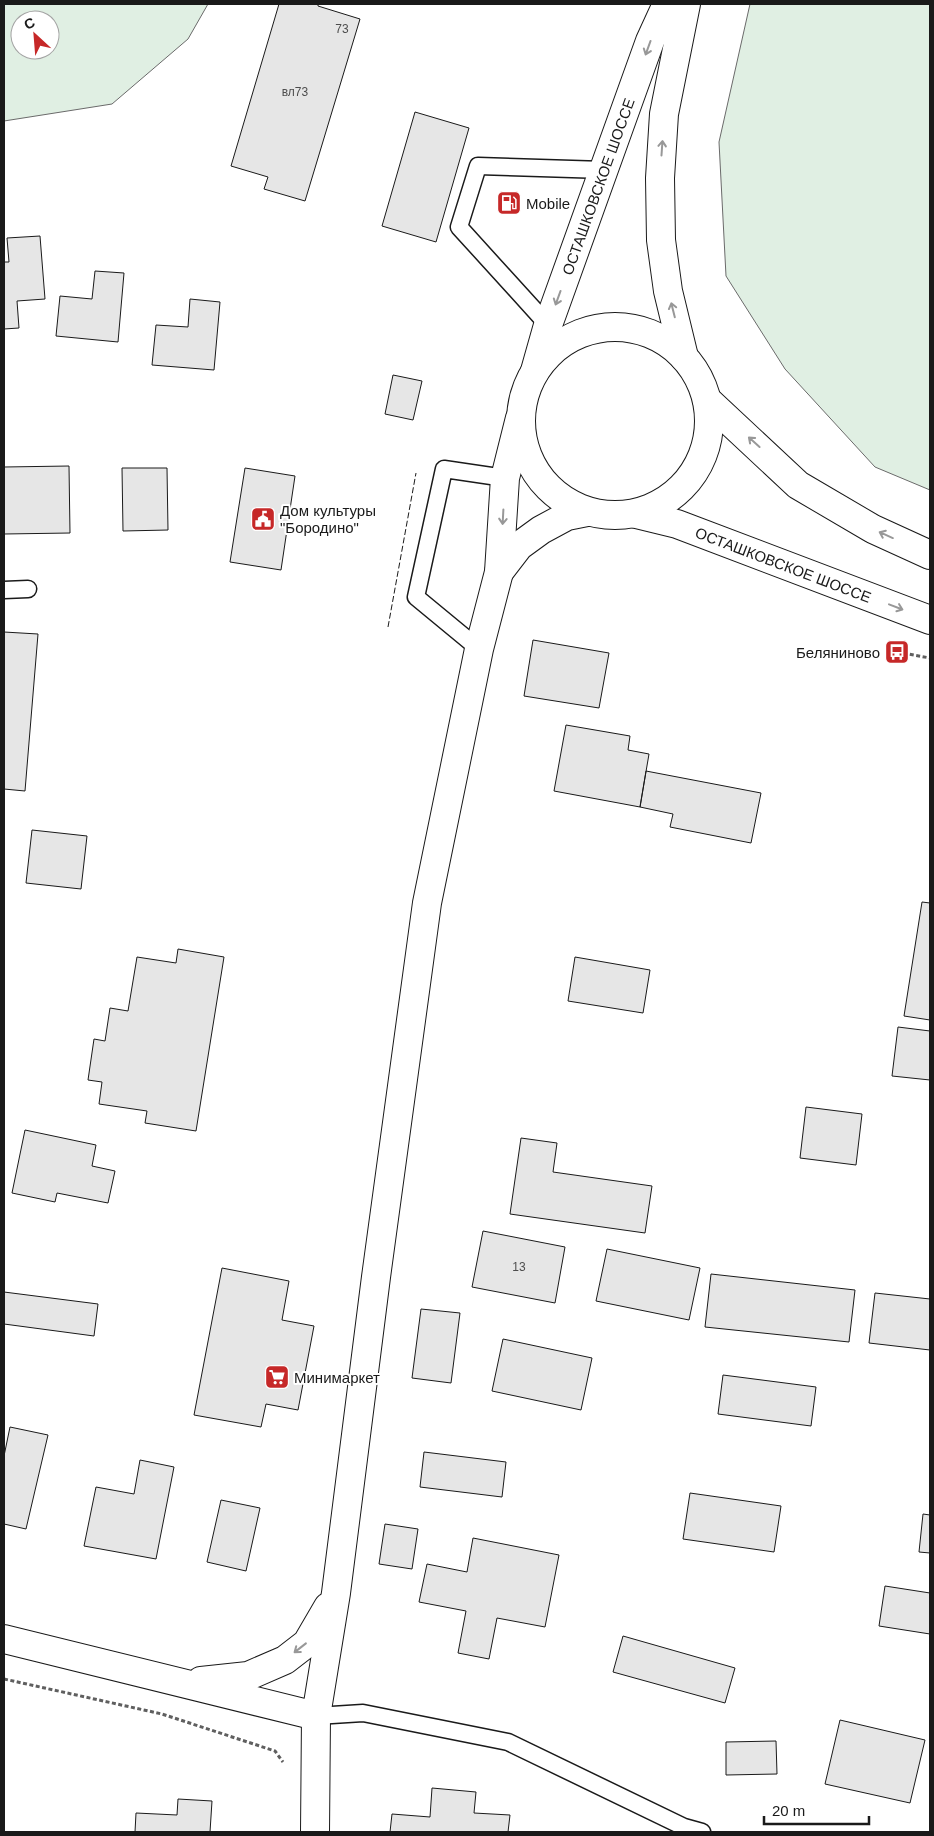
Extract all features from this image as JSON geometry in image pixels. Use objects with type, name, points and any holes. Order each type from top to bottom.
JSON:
[{"type":"street","name":"ОСТАШКОВСКОЕ ШОССЕ","points":[[534,371],[550,352],[570,338],[594,329],[618,326],[643,331],[665,341],[684,357],[699,377],[707,400],[710,425],[706,450],[695,472],[679,491],[659,505],[636,514],[611,516],[586,512],[563,502],[545,486],[530,466],[522,443],[520,418],[524,394],[534,371],[548,325],[650,41],[667,4]]},
{"type":"street","name":"ОСТАШКОВСКОЕ ШОССЕ","points":[[684,357],[668,291],[662,249],[660,178],[664,114],[686,4]]},
{"type":"street","name":"ОСТАШКОВСКОЕ ШОССЕ","points":[[707,400],[798,485],[872,529],[930,555]]},
{"type":"street","points":[[315,1832],[316,1716],[336,1593],[376,1277],[427,903],[479,649],[499,572],[505,478],[520,418]]},
{"type":"street","points":[[499,572],[519,546],[541,530],[567,516],[586,512]]},
{"type":"street","name":"ОСТАШКОВСКОЕ ШОССЕ","points":[[636,514],[677,524],[930,620]]},
{"type":"street","points":[[184,1683],[248,1676],[285,1660],[307,1643],[336,1593]]},
{"type":"street","points":[[4,1639],[316,1716]]},
{"type":"lane","points":[[548,325],[459,227],[478,166],[604,170]]},
{"type":"lane","points":[[479,649],[416,597],[444,469],[505,478]]},
{"type":"lane","points":[[4,590],[28,589]]},
{"type":"lane","points":[[316,1716],[363,1713],[508,1742],[684,1827],[702,1832]]},
{"type":"path","points":[[897,652],[930,658]]},
{"type":"path","points":[[4,1678],[162,1714],[275,1751],[286,1765]]},
{"type":"green space","points":[[4,4],[208,4],[188,39],[112,104],[4,121]]},
{"type":"green space","points":[[750,4],[930,4],[930,490],[875,467],[785,369],[726,276],[719,142]]},
{"type":"building","points":[[279,4],[318,4],[318,6],[360,19],[305,201],[264,189],[268,177],[231,166]]},
{"type":"building","points":[[415,112],[469,128],[436,242],[382,226]]},
{"type":"building","points":[[40,236],[45,299],[17,301],[19,328],[4,329],[4,262],[9,262],[7,238]]},
{"type":"building","points":[[95,271],[124,273],[118,342],[56,336],[60,296],[92,299]]},
{"type":"building","points":[[190,299],[220,302],[214,370],[152,365],[156,325],[188,327]]},
{"type":"building","points":[[393,375],[422,381],[413,420],[385,414]]},
{"type":"building","points":[[69,466],[70,533],[4,534],[4,467]]},
{"type":"building","points":[[122,468],[167,468],[168,530],[123,531]]},
{"type":"building","name":"Дом культуры \"Бородино\"","points":[[245,468],[295,476],[281,570],[230,562]]},
{"type":"building","points":[[4,632],[38,634],[25,791],[4,789]]},
{"type":"building","points":[[533,640],[609,653],[599,708],[524,696]]},
{"type":"building","points":[[566,725],[630,736],[628,750],[649,754],[640,807],[554,791]]},
{"type":"building","points":[[646,771],[761,793],[751,843],[670,827],[673,814],[640,807]]},
{"type":"building","points":[[32,830],[87,836],[81,889],[26,883]]},
{"type":"building","points":[[922,902],[930,903],[930,1020],[904,1016]]},
{"type":"building","points":[[178,949],[224,957],[196,1131],[145,1123],[147,1111],[99,1104],[102,1082],[88,1080],[94,1039],[105,1041],[110,1008],[128,1011],[137,957],[176,963]]},
{"type":"building","points":[[575,957],[650,970],[643,1013],[568,1001]]},
{"type":"building","points":[[898,1027],[930,1031],[930,1080],[892,1076]]},
{"type":"building","points":[[806,1107],[862,1114],[856,1165],[800,1158]]},
{"type":"building","points":[[25,1130],[96,1145],[92,1166],[115,1171],[108,1203],[57,1193],[55,1202],[12,1193]]},
{"type":"building","points":[[521,1138],[557,1143],[553,1172],[652,1186],[645,1233],[510,1214]]},
{"type":"building","points":[[483,1231],[565,1247],[555,1303],[472,1287]]},
{"type":"building","points":[[607,1249],[700,1268],[689,1320],[596,1301]]},
{"type":"building","points":[[222,1268],[289,1281],[282,1320],[314,1326],[298,1410],[266,1404],[261,1427],[194,1415]]},
{"type":"building","points":[[711,1274],[855,1290],[849,1342],[705,1327]]},
{"type":"building","points":[[4,1292],[98,1304],[94,1336],[4,1324]]},
{"type":"building","points":[[875,1293],[930,1299],[930,1350],[869,1343]]},
{"type":"building","points":[[421,1309],[460,1313],[451,1383],[412,1378]]},
{"type":"building","points":[[503,1339],[592,1358],[581,1410],[492,1391]]},
{"type":"building","points":[[723,1375],[816,1387],[811,1426],[718,1414]]},
{"type":"building","points":[[10,1427],[48,1435],[26,1529],[4,1524],[4,1456]]},
{"type":"building","points":[[424,1452],[506,1462],[502,1497],[420,1487]]},
{"type":"building","points":[[140,1460],[174,1467],[156,1559],[84,1546],[96,1487],[134,1494]]},
{"type":"building","points":[[690,1493],[781,1506],[774,1552],[683,1539]]},
{"type":"building","points":[[221,1500],[260,1508],[246,1571],[207,1562]]},
{"type":"building","points":[[923,1514],[930,1515],[930,1553],[919,1552]]},
{"type":"building","points":[[385,1524],[418,1529],[412,1569],[379,1564]]},
{"type":"building","points":[[473,1538],[559,1555],[545,1627],[497,1618],[489,1659],[458,1653],[466,1611],[419,1602],[427,1564],[467,1572]]},
{"type":"building","points":[[885,1586],[930,1593],[930,1634],[879,1626]]},
{"type":"building","points":[[623,1636],[735,1668],[725,1703],[613,1672]]},
{"type":"building","points":[[840,1720],[925,1740],[910,1803],[825,1784]]},
{"type":"building","points":[[776,1741],[777,1774],[726,1775],[726,1742]]},
{"type":"building","points":[[432,1788],[476,1792],[474,1813],[510,1815],[508,1832],[390,1832],[392,1814],[430,1817]]},
{"type":"building","points":[[178,1799],[212,1801],[210,1832],[135,1832],[136,1813],[177,1815]]},
{"type":"fence","points":[[388,627],[416,473]]},
{"type":"place","name":"Mobile","points":[[509,203]]},
{"type":"place","name":"Дом культуры \"Бородино\"","points":[[263,519]]},
{"type":"place","name":"Беляниново","points":[[897,652]]},
{"type":"place","name":"Минимаркет","points":[[277,1377]]}]
